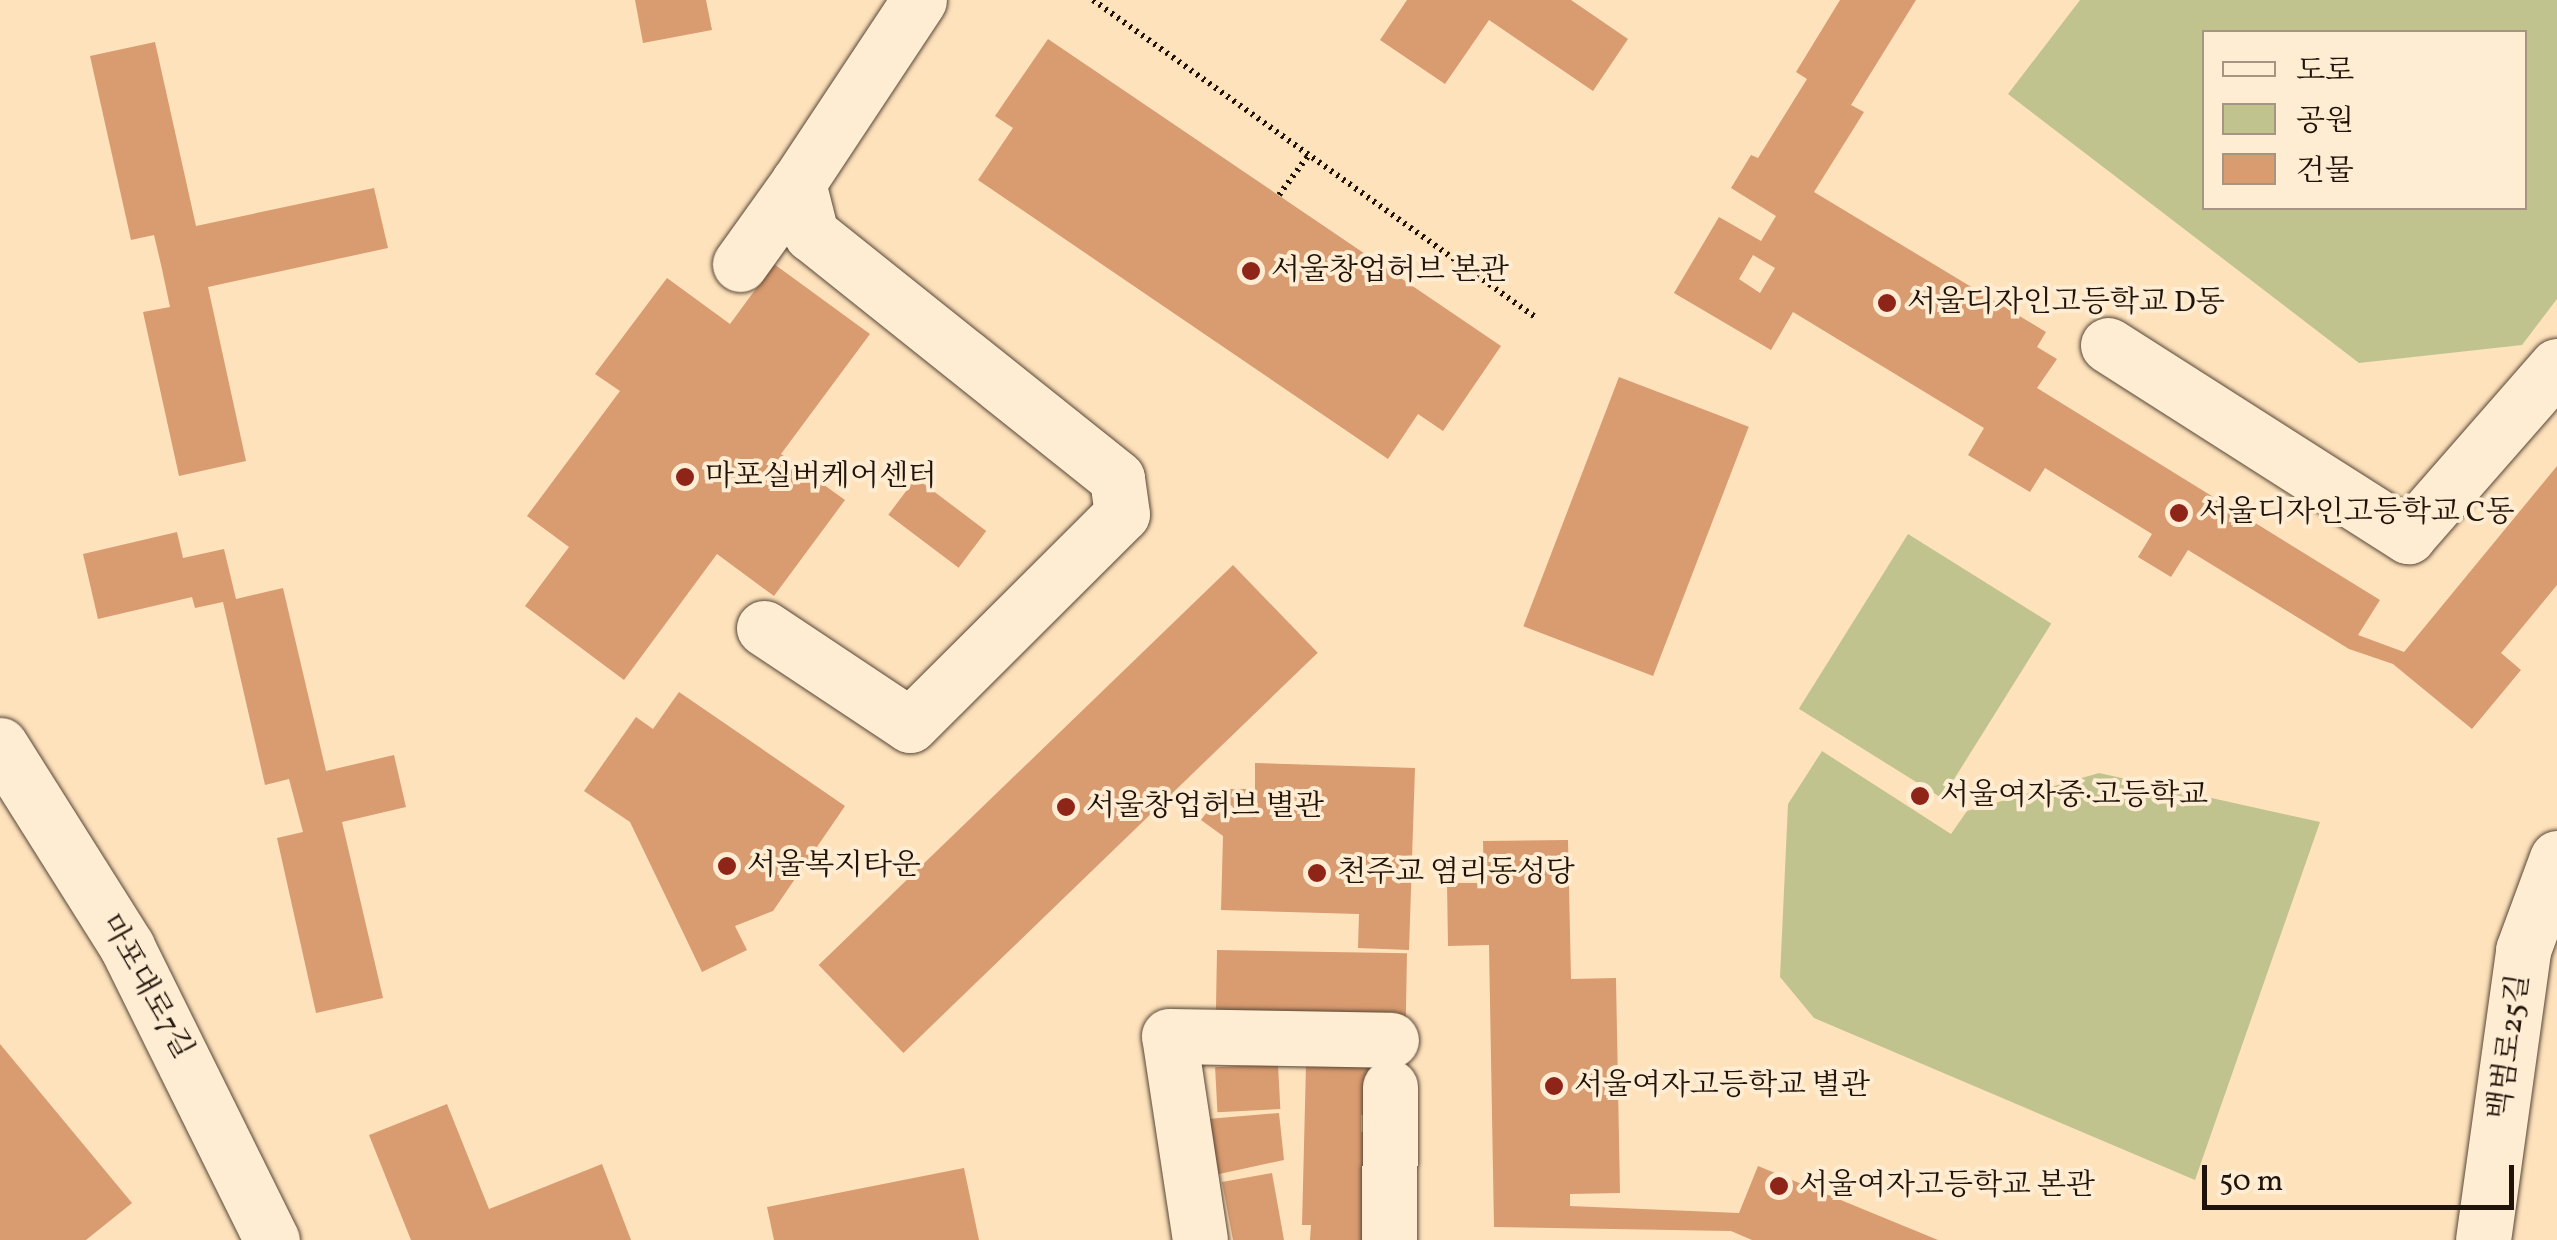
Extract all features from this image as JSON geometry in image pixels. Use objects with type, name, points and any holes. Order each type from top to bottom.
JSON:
[{"type":"street","points":[[740,264],[919,0]]},
{"type":"street","points":[[764,628],[910,725],[1122,514],[1117,478],[811,234],[798,183]]},
{"type":"street","points":[[2108,345],[2408,536],[2557,366]]},
{"type":"street","name":"마포대로7길","points":[[0,744],[163,1012],[272,1240]]},
{"type":"street","name":"백범로25길","points":[[2482,1240],[2523,950],[2557,858]]},
{"type":"street","points":[[1200,1240],[1169,1036],[1391,1064],[1389,1240]]},
{"type":"path","points":[[1092,0],[1535,317]]},
{"type":"path","points":[[1279,195],[1308,156]]},
{"type":"green space","points":[[2080,0],[2557,0],[2557,299],[2522,345],[2359,363],[2008,94]]},
{"type":"green space","points":[[1908,534],[2051,624],[1942,798],[1799,709]]},
{"type":"green space","points":[[1822,751],[1951,834],[1967,811],[2099,773],[2320,822],[2195,1180],[1814,1018],[1780,977],[1788,804]]},
{"type":"building","points":[[635,0],[706,0],[712,30],[643,43]]},
{"type":"building","points":[[1407,0],[1571,0],[1628,39],[1593,91],[1489,20],[1445,84],[1380,40]]},
{"type":"building","points":[[1840,0],[1916,0],[1851,105],[1864,112],[1814,192],[2046,332],[2037,347],[2057,359],[2037,388],[2380,600],[2358,635],[2404,652],[2557,466],[2557,585],[2501,653],[2521,670],[2472,729],[2393,664],[2349,649],[2188,550],[2171,577],[2138,557],[2152,534],[2045,468],[2030,492],[1968,455],[1984,428],[1793,312],[1771,350],[1674,293],[1719,217],[1761,241],[1776,216],[1731,188],[1751,155],[1758,158],[1807,79],[1796,72]],"holes":[[[1753,255],[1775,268],[1760,293],[1739,279]]]},
{"type":"building","name":"서울창업허브 본관","points":[[1048,39],[1501,346],[1443,431],[1418,414],[1388,459],[978,180],[1013,128],[995,116]]},
{"type":"building","points":[[155,42],[196,226],[374,188],[388,248],[208,287],[246,461],[179,476],[143,312],[170,307],[162,269],[154,235],[131,240],[90,56]]},
{"type":"building","name":"마포실버케어센터","points":[[774,264],[870,334],[781,454],[845,500],[774,596],[717,554],[624,680],[525,606],[569,547],[527,516],[620,391],[595,374],[667,278],[730,324]]},
{"type":"building","points":[[1619,377],[1749,427],[1653,676],[1523,626]]},
{"type":"building","points":[[916,478],[986,531],[959,568],[888,515]]},
{"type":"building","points":[[177,532],[183,558],[224,549],[236,599],[283,588],[326,771],[394,755],[406,807],[342,822],[383,998],[316,1013],[277,838],[303,832],[289,779],[265,785],[223,602],[195,608],[192,597],[98,619],[83,554]]},
{"type":"building","name":"서울창업허브 별관","points":[[1233,565],[1318,653],[903,1053],[819,965]]},
{"type":"building","name":"서울복지타운","points":[[679,692],[845,806],[773,911],[735,926],[747,950],[702,972],[630,822],[584,791],[636,717],[653,729]]},
{"type":"building","name":"천주교 염리동성당","points":[[1255,763],[1415,768],[1409,950],[1358,948],[1359,914],[1221,910],[1223,836],[1201,820],[1224,789],[1255,789]]},
{"type":"building","name":"서울여자고등학교 별관","points":[[1568,840],[1571,979],[1616,978],[1620,1193],[1570,1194],[1570,1206],[1739,1213],[1758,1166],[1938,1240],[1752,1240],[1731,1231],[1494,1227],[1489,945],[1448,946],[1447,883],[1484,883],[1483,841]]},
{"type":"building","points":[[1217,950],[1407,953],[1406,1025],[1216,1022]]},
{"type":"building","points":[[0,1044],[132,1203],[86,1240],[0,1240]]},
{"type":"building","points":[[1278,1064],[1280,1109],[1217,1112],[1215,1067]]},
{"type":"building","points":[[1306,1065],[1370,1067],[1369,1115],[1361,1115],[1361,1132],[1369,1132],[1366,1240],[1310,1240],[1311,1225],[1302,1225]]},
{"type":"building","points":[[447,1104],[489,1209],[602,1164],[631,1240],[411,1240],[369,1135]]},
{"type":"building","points":[[1279,1113],[1284,1160],[1201,1178],[1196,1120]]},
{"type":"building","points":[[964,1168],[979,1240],[774,1240],[767,1207]]},
{"type":"building","points":[[1272,1173],[1284,1240],[1233,1240],[1222,1182]]},
{"type":"place","name":"서울창업허브 본관","points":[[1251,271]]},
{"type":"place","name":"서울디자인고등학교 D동","points":[[1887,303]]},
{"type":"place","name":"마포실버케어센터","points":[[685,477]]},
{"type":"place","name":"서울디자인고등학교 C동","points":[[2179,513]]},
{"type":"place","name":"서울여자중·고등학교","points":[[1920,796]]},
{"type":"place","name":"서울창업허브 별관","points":[[1066,807]]},
{"type":"place","name":"서울복지타운","points":[[727,866]]},
{"type":"place","name":"천주교 염리동성당","points":[[1317,873]]},
{"type":"place","name":"서울여자고등학교 별관","points":[[1554,1086]]},
{"type":"place","name":"서울여자고등학교 본관","points":[[1779,1186]]}]
